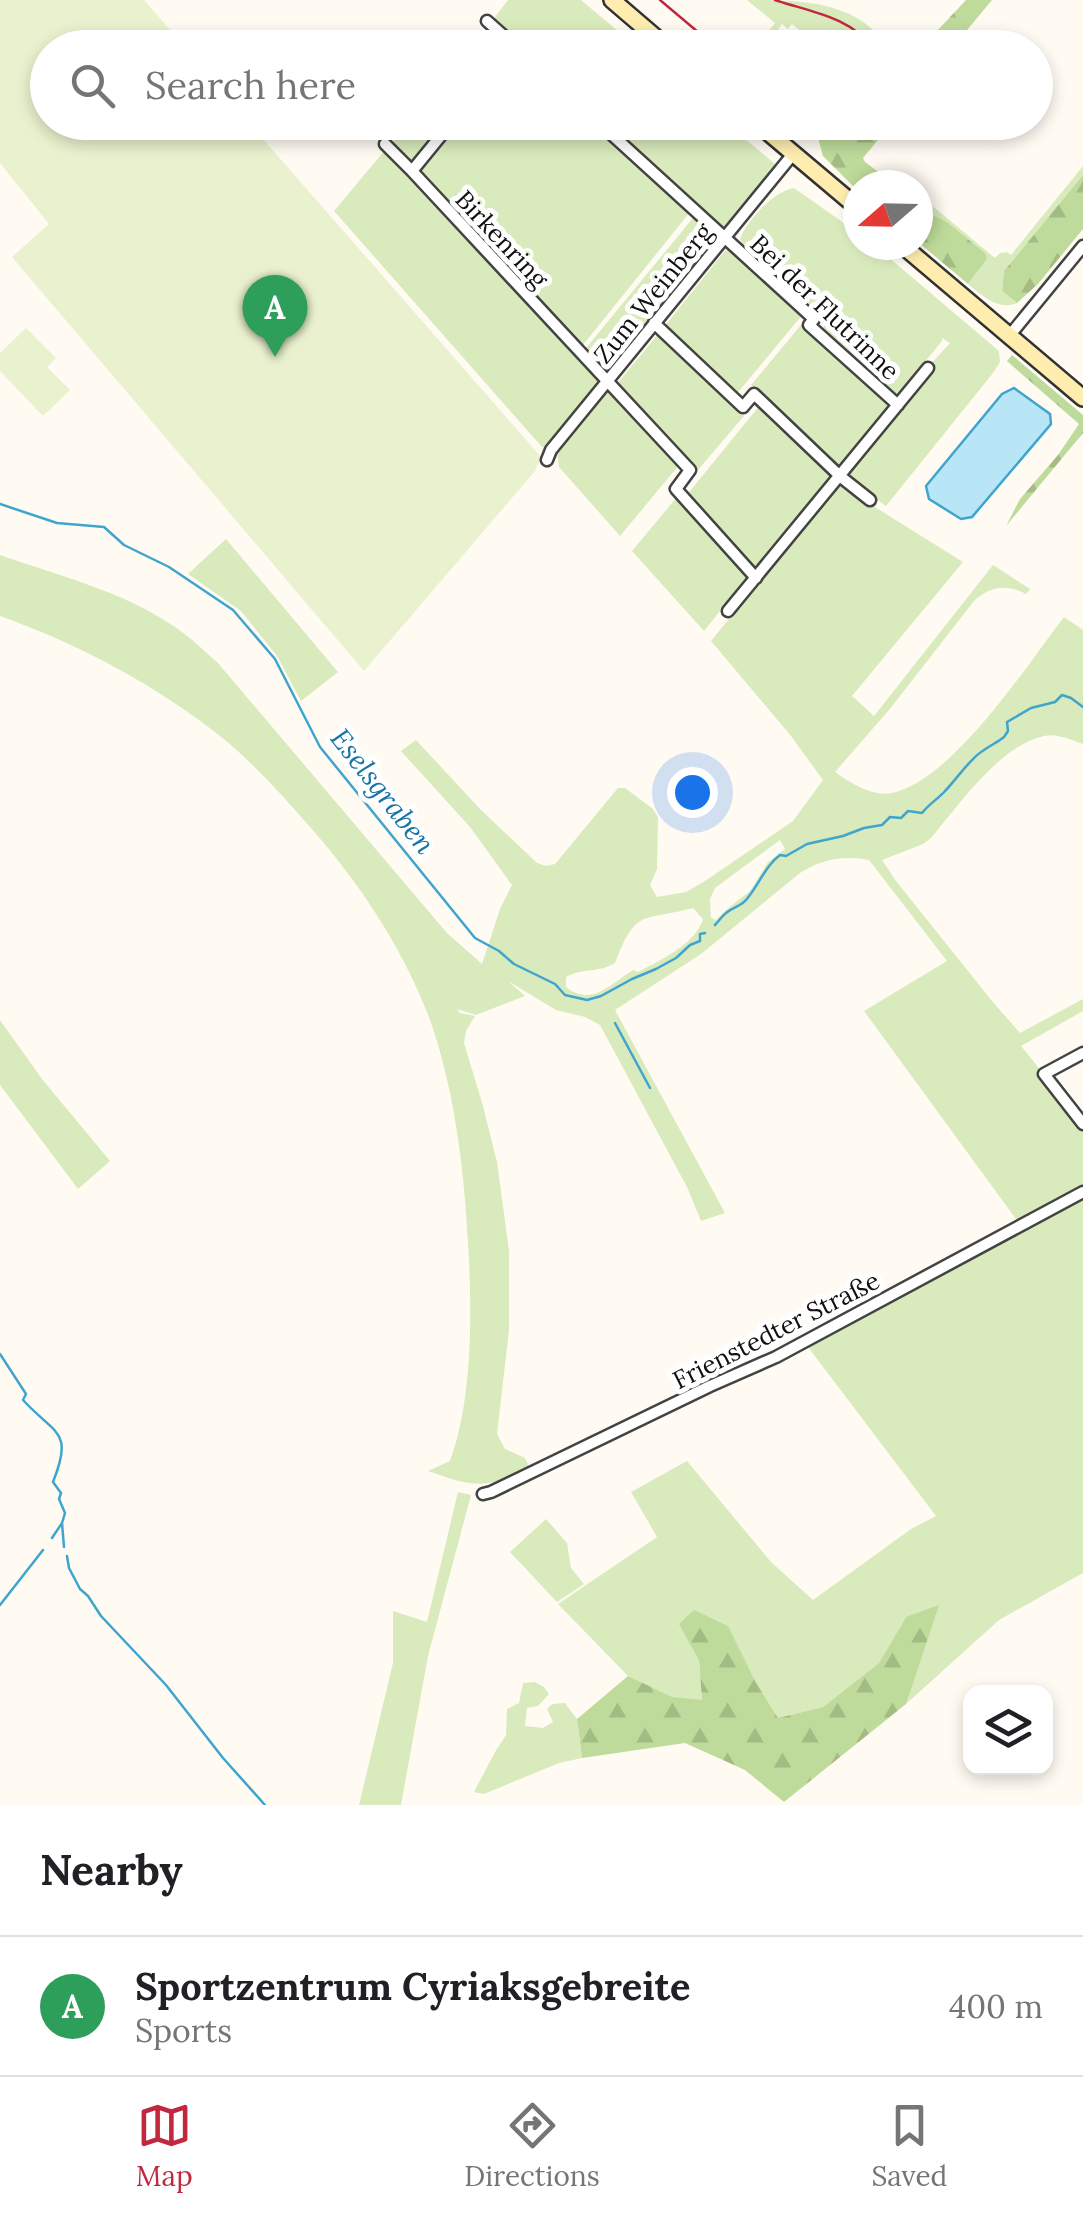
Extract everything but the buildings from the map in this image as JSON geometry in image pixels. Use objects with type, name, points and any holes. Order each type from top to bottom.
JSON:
[{"type":"main road","points":[[612,0],[647,30]]},
{"type":"main road","points":[[776,140],[843,196]]},
{"type":"main road","points":[[920,260],[1083,398]]},
{"type":"street","points":[[487,21],[497,30]]},
{"type":"street","points":[[412,172],[438,140]]},
{"type":"street","points":[[618,140],[724,238]]},
{"type":"street","name":"Birkenring","points":[[385,144],[690,470],[676,489],[756,578]]},
{"type":"street","name":"Zum Weinberg","points":[[547,460],[551,450],[792,154]]},
{"type":"street","name":"Bei der Flutrinne","points":[[724,238],[814,319],[809,325],[898,405]]},
{"type":"street","points":[[1010,335],[1083,246]]},
{"type":"street","points":[[654,323],[742,407],[754,394],[870,500]]},
{"type":"street","name":"Bei der Flutrinne","points":[[728,611],[928,368]]},
{"type":"street","points":[[1083,1053],[1044,1074],[1083,1124]]},
{"type":"street","name":"Frienstedter Straße","points":[[482,1494],[776,1357],[1083,1192]]},
{"type":"green space","points":[[0,0],[144,0],[170,30],[30,30],[30,140],[264,140],[541,457],[535,471],[364,671],[12,257],[49,224],[0,163]]},
{"type":"green space","points":[[508,0],[581,0],[617,30],[502,30],[492,21]]},
{"type":"green space","points":[[747,0],[825,6],[843,11],[874,30],[799,30],[792,24],[788,29],[782,24],[778,30],[770,30],[775,23]]},
{"type":"green space","points":[[966,0],[992,0],[967,30],[938,30]]},
{"type":"green space","points":[[394,140],[433,140],[412,165],[390,145]]},
{"type":"green space","points":[[444,140],[611,140],[690,212],[580,346],[418,171]]},
{"type":"green space","points":[[621,140],[746,140],[775,164],[721,231]]},
{"type":"green space","points":[[819,140],[878,140],[863,158],[876,170],[843,170],[843,176],[823,156]]},
{"type":"green space","points":[[385,150],[600,379],[545,447],[334,211]]},
{"type":"green space","points":[[1083,166],[1083,175],[1004,271],[1002,291],[1017,303],[1010,305],[997,304],[968,284],[987,259],[933,221],[933,206],[995,258],[1000,253],[1011,255]]},
{"type":"green space","points":[[1083,175],[1083,229],[1038,284],[1017,303],[1002,291],[1004,271]]},
{"type":"green space","points":[[794,188],[843,222],[843,260],[892,260],[999,351],[1000,362],[993,373],[886,506],[846,475],[950,343],[942,338],[895,398],[820,331],[826,324],[747,253],[752,246],[740,239],[762,208]]},
{"type":"green space","points":[[933,215],[986,254],[987,259],[968,284],[933,255]]},
{"type":"green space","points":[[693,218],[715,238],[607,370],[603,370],[586,348]]},
{"type":"green space","points":[[728,247],[803,314],[735,396],[664,327]]},
{"type":"green space","points":[[801,325],[888,406],[839,465],[751,385]]},
{"type":"green space","points":[[26,328],[56,358],[47,367],[70,390],[43,416],[0,371],[0,353]]},
{"type":"green space","points":[[659,333],[744,416],[697,471],[616,385]]},
{"type":"green space","points":[[1012,355],[1083,415],[1083,433],[1006,526],[1020,499],[1079,424],[1007,361]]},
{"type":"green space","points":[[609,389],[679,465],[620,536],[559,467],[557,453]]},
{"type":"green space","points":[[760,405],[831,476],[756,568],[686,496]]},
{"type":"green space","points":[[840,483],[963,562],[852,696],[874,716],[993,565],[1030,589],[1026,594],[999,588],[974,601],[835,772],[862,788],[885,794],[915,784],[963,744],[1064,617],[1083,630],[1083,744],[1054,735],[1027,742],[981,778],[931,838],[882,860],[1020,1033],[1083,999],[1083,1011],[1021,1046],[1083,1122],[1083,1573],[999,1620],[906,1704],[916,1670],[906,1617],[879,1663],[823,1707],[778,1718],[755,1681],[699,1660],[702,1701],[672,1698],[628,1676],[558,1604],[657,1537],[631,1492],[687,1461],[771,1562],[813,1600],[911,1529],[936,1516],[808,1347],[1024,1230],[864,1011],[947,961],[869,860],[833,859],[808,868],[701,954],[615,1010],[725,1213],[701,1221],[687,1187],[600,1025],[556,1010],[508,981],[525,996],[476,1015],[457,1009],[475,1016],[464,1043],[497,1162],[509,1251],[509,1330],[497,1434],[505,1449],[525,1458],[530,1468],[503,1480],[480,1484],[428,1471],[450,1461],[458,1437],[467,1382],[470,1296],[456,1126],[436,1039],[416,987],[391,938],[345,869],[290,804],[236,750],[173,702],[118,669],[0,616],[0,555],[113,594],[191,639],[217,662],[447,933],[482,964],[512,885],[470,827],[401,751],[416,740],[480,809],[537,863],[546,866],[555,864],[618,788],[625,788],[658,817],[657,869],[650,885],[657,897],[686,892],[793,821],[823,780],[711,641]],"holes":[[[780,840],[785,849],[768,862],[750,891],[716,920],[711,918],[710,899],[715,888]],[[693,908],[703,919],[699,928],[666,957],[638,972],[633,970],[593,994],[576,993],[566,987],[566,977],[615,963],[629,933],[643,920]]]},
{"type":"green space","points":[[677,497],[749,575],[704,631],[632,551]]},
{"type":"green space","points":[[226,539],[338,672],[301,701],[277,656],[241,611],[188,574]]},
{"type":"green space","points":[[0,1020],[42,1079],[110,1161],[78,1189],[0,1085]]},
{"type":"green space","points":[[458,1492],[471,1495],[428,1656],[401,1805],[359,1805],[393,1663],[393,1611],[427,1622]]},
{"type":"green space","points":[[546,1519],[567,1543],[571,1568],[584,1584],[557,1602],[510,1552]]},
{"type":"green space","points":[[939,1605],[906,1704],[784,1802],[745,1770],[685,1743],[582,1758],[577,1719],[628,1676],[672,1697],[702,1700],[699,1660],[679,1624],[694,1610],[728,1626],[778,1718],[823,1707],[879,1663],[906,1617]]},
{"type":"green space","points":[[535,1682],[549,1694],[538,1706],[527,1708],[525,1726],[543,1728],[553,1722],[547,1709],[552,1704],[565,1703],[577,1719],[582,1758],[559,1763],[484,1794],[474,1792],[506,1735],[507,1709],[519,1703],[523,1683]]},
{"type":"water","points":[[1014,388],[1050,414],[1051,424],[972,517],[961,519],[929,499],[926,486],[1002,394]]},
{"type":"waterway","name":"Eselsgraben","points":[[0,504],[57,523],[104,527],[124,545],[169,567],[233,610],[275,659],[320,747],[475,938],[514,964],[555,984],[565,995],[587,1000],[676,958],[705,933]]},
{"type":"waterway","name":"Eselsgraben","points":[[715,925],[746,900],[780,855],[882,825],[890,817],[901,818],[908,811],[922,813],[974,758],[1004,737],[1007,722],[1031,708],[1055,702],[1062,695],[1083,707]]},
{"type":"waterway","points":[[615,1023],[650,1088]]},
{"type":"waterway","points":[[0,1354],[26,1394],[23,1400],[61,1442],[53,1482],[61,1493],[59,1499],[65,1513],[64,1547]]},
{"type":"waterway","points":[[52,1538],[62,1523]]},
{"type":"waterway","points":[[0,1605],[43,1550]]},
{"type":"waterway","points":[[67,1556],[80,1589],[101,1616],[166,1685],[265,1805]]},
{"type":"tram line","points":[[660,0],[696,30]]},
{"type":"tram line","points":[[775,0],[854,30]]},
{"type":"place","name":"Sportzentrum Cyriaksgebreite","points":[[275,357]]}]
